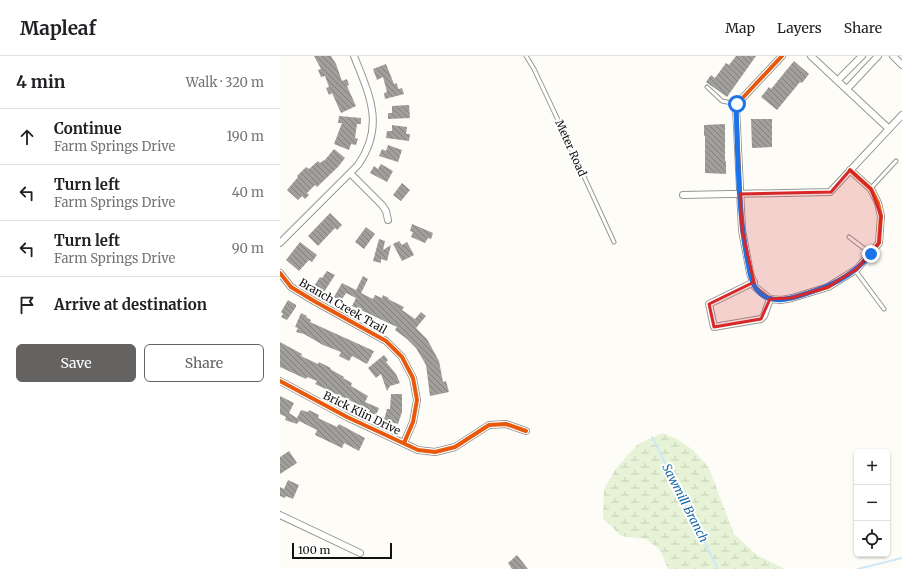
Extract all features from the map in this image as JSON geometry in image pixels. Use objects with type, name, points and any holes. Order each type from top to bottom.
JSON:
[{"type":"street","points":[[280,243],[358,165],[366,153],[371,141],[374,127],[373,113],[367,91],[354,56]]},
{"type":"street","points":[[811,56],[889,129]]},
{"type":"street","points":[[838,80],[862,56]]},
{"type":"street","points":[[847,89],[878,56]]},
{"type":"street","points":[[893,56],[902,65]]},
{"type":"street","points":[[778,57],[736,107],[742,230],[750,273],[755,287],[770,299],[781,300],[792,298],[828,286],[855,270],[871,254],[879,243],[881,216],[878,203],[870,188],[850,170]]},
{"type":"street","points":[[683,195],[830,192],[902,115]]},
{"type":"street","points":[[350,173],[382,205],[386,211],[388,220]]},
{"type":"street","name":"Branch Creek Trail","points":[[280,273],[291,287],[314,302],[386,341],[402,357],[413,378],[417,400],[413,422],[404,443]]},
{"type":"street","points":[[754,282],[710,304],[714,327],[761,319],[764,316],[770,299]]},
{"type":"street","name":"Brick Klin Drive","points":[[280,381],[347,417],[418,450],[436,452],[455,447],[489,425],[506,424],[526,431]]},
{"type":"street","points":[[280,515],[360,553]]},
{"type":"lane","name":"Meter Road","points":[[526,56],[534,69],[614,242]]},
{"type":"lane","points":[[707,87],[722,101],[737,104]]},
{"type":"lane","points":[[870,188],[896,161]]},
{"type":"lane","points":[[849,237],[871,254]]},
{"type":"lane","points":[[855,270],[884,309]]},
{"type":"highlighted area","points":[[850,170],[871,189],[881,216],[879,243],[857,269],[828,287],[792,298],[770,299],[761,319],[714,327],[709,304],[754,282],[742,230],[740,194],[831,192]]},
{"type":"green space","points":[[663,433],[677,439],[693,450],[709,468],[734,534],[757,555],[785,569],[668,569],[660,550],[646,539],[621,536],[603,518],[604,489],[617,467],[638,444]]},
{"type":"building","points":[[314,56],[331,56],[336,64],[342,81],[347,79],[349,85],[347,86],[356,106],[341,113],[332,93],[329,95],[326,88],[329,87],[325,76],[321,77],[318,70],[321,69]]},
{"type":"building","points":[[736,56],[756,56],[727,97],[706,82],[711,75],[715,78],[726,63],[729,65]]},
{"type":"building","points":[[794,61],[809,74],[802,83],[800,82],[777,110],[761,97],[769,87],[771,89]]},
{"type":"building","points":[[386,64],[394,84],[397,83],[398,89],[402,88],[404,94],[385,99],[384,93],[387,92],[383,77],[377,80],[373,69]]},
{"type":"building","points":[[409,105],[410,118],[388,119],[388,113],[392,113],[392,106]]},
{"type":"building","points":[[339,116],[361,118],[361,124],[357,124],[355,138],[358,139],[356,145],[351,144],[349,150],[334,144],[342,123],[338,123]]},
{"type":"building","points":[[751,119],[772,119],[772,147],[752,148]]},
{"type":"building","points":[[725,124],[726,174],[705,173],[704,125]]},
{"type":"building","points":[[392,125],[407,127],[406,134],[410,134],[409,141],[386,138],[387,131],[392,131]]},
{"type":"building","points":[[388,145],[402,150],[398,162],[379,156],[382,149],[386,151]]},
{"type":"building","points":[[334,149],[345,158],[338,167],[317,187],[315,185],[307,193],[309,195],[305,199],[302,196],[298,200],[287,190],[298,177],[297,176],[306,167],[309,169],[318,161],[320,163],[324,161]]},
{"type":"building","points":[[381,164],[393,171],[387,182],[370,173],[374,166],[378,169]]},
{"type":"building","points":[[402,183],[410,190],[401,201],[393,195]]},
{"type":"building","points":[[330,213],[342,225],[337,230],[335,228],[318,246],[308,236]]},
{"type":"building","points":[[412,224],[433,233],[431,239],[428,238],[425,243],[411,237],[413,232],[410,231]]},
{"type":"building","points":[[366,227],[375,234],[364,249],[355,242]]},
{"type":"building","points":[[379,239],[385,241],[383,250],[391,245],[387,261],[381,259],[381,263],[373,261]]},
{"type":"building","points":[[399,241],[402,245],[407,242],[414,255],[402,261],[393,244]]},
{"type":"building","points":[[300,242],[317,255],[312,262],[309,260],[299,271],[286,260]]},
{"type":"building","points":[[327,271],[335,275],[324,292],[314,286],[320,277],[322,278]]},
{"type":"building","points":[[363,276],[368,279],[361,293],[373,299],[375,295],[382,298],[383,295],[404,307],[402,310],[415,319],[421,312],[426,316],[416,328],[427,339],[439,361],[443,382],[446,381],[449,392],[430,396],[426,365],[416,348],[395,330],[397,327],[352,306],[356,298],[346,293],[341,301],[334,297],[342,283],[356,290]]},
{"type":"building","points":[[288,300],[296,305],[296,307],[287,320],[281,317],[283,314],[281,312]]},
{"type":"building","points":[[301,313],[311,320],[310,322],[374,351],[367,364],[352,356],[349,361],[339,356],[341,352],[323,345],[304,334],[296,332],[298,328],[295,327]]},
{"type":"building","points":[[280,342],[302,354],[301,356],[331,368],[330,369],[352,383],[351,386],[368,396],[365,402],[379,408],[376,415],[369,412],[370,410],[315,384],[317,381],[307,377],[306,379],[280,367]]},
{"type":"building","points":[[384,355],[388,360],[386,362],[396,374],[400,383],[390,386],[387,391],[381,374],[376,378],[368,368]]},
{"type":"building","points":[[391,394],[402,394],[402,412],[398,424],[384,420],[387,409],[390,409]]},
{"type":"building","points":[[280,396],[294,403],[289,413],[297,418],[301,410],[308,412],[309,410],[319,415],[318,418],[337,427],[339,424],[365,438],[359,451],[344,443],[342,448],[315,435],[317,430],[299,421],[297,424],[285,420],[286,417],[280,414]]},
{"type":"building","points":[[289,451],[297,463],[280,474],[280,457]]},
{"type":"building","points":[[288,480],[299,485],[293,499],[286,496],[285,498],[280,496],[280,487],[284,489]]},
{"type":"building","points":[[517,555],[528,569],[512,569],[508,563]]},
{"type":"waterway","name":"Sawmill Branch","points":[[652,437],[718,569]]},
{"type":"waterway","points":[[858,569],[902,558]]},
{"type":"cycle path","points":[[782,56],[737,104],[736,107],[742,230],[750,273],[755,287],[770,299],[781,300],[792,298],[828,287],[857,269],[879,243],[881,216],[878,203],[871,189],[850,170]]},
{"type":"cycle path","points":[[280,273],[291,287],[386,341],[402,357],[413,378],[417,400],[413,422],[404,443]]},
{"type":"cycle path","points":[[280,381],[347,417],[418,450],[435,452],[455,447],[489,425],[506,424],[526,431]]},
{"type":"route","points":[[737,104],[742,230],[750,273],[755,287],[770,299],[781,300],[792,298],[828,286],[857,269],[871,254]]}]
